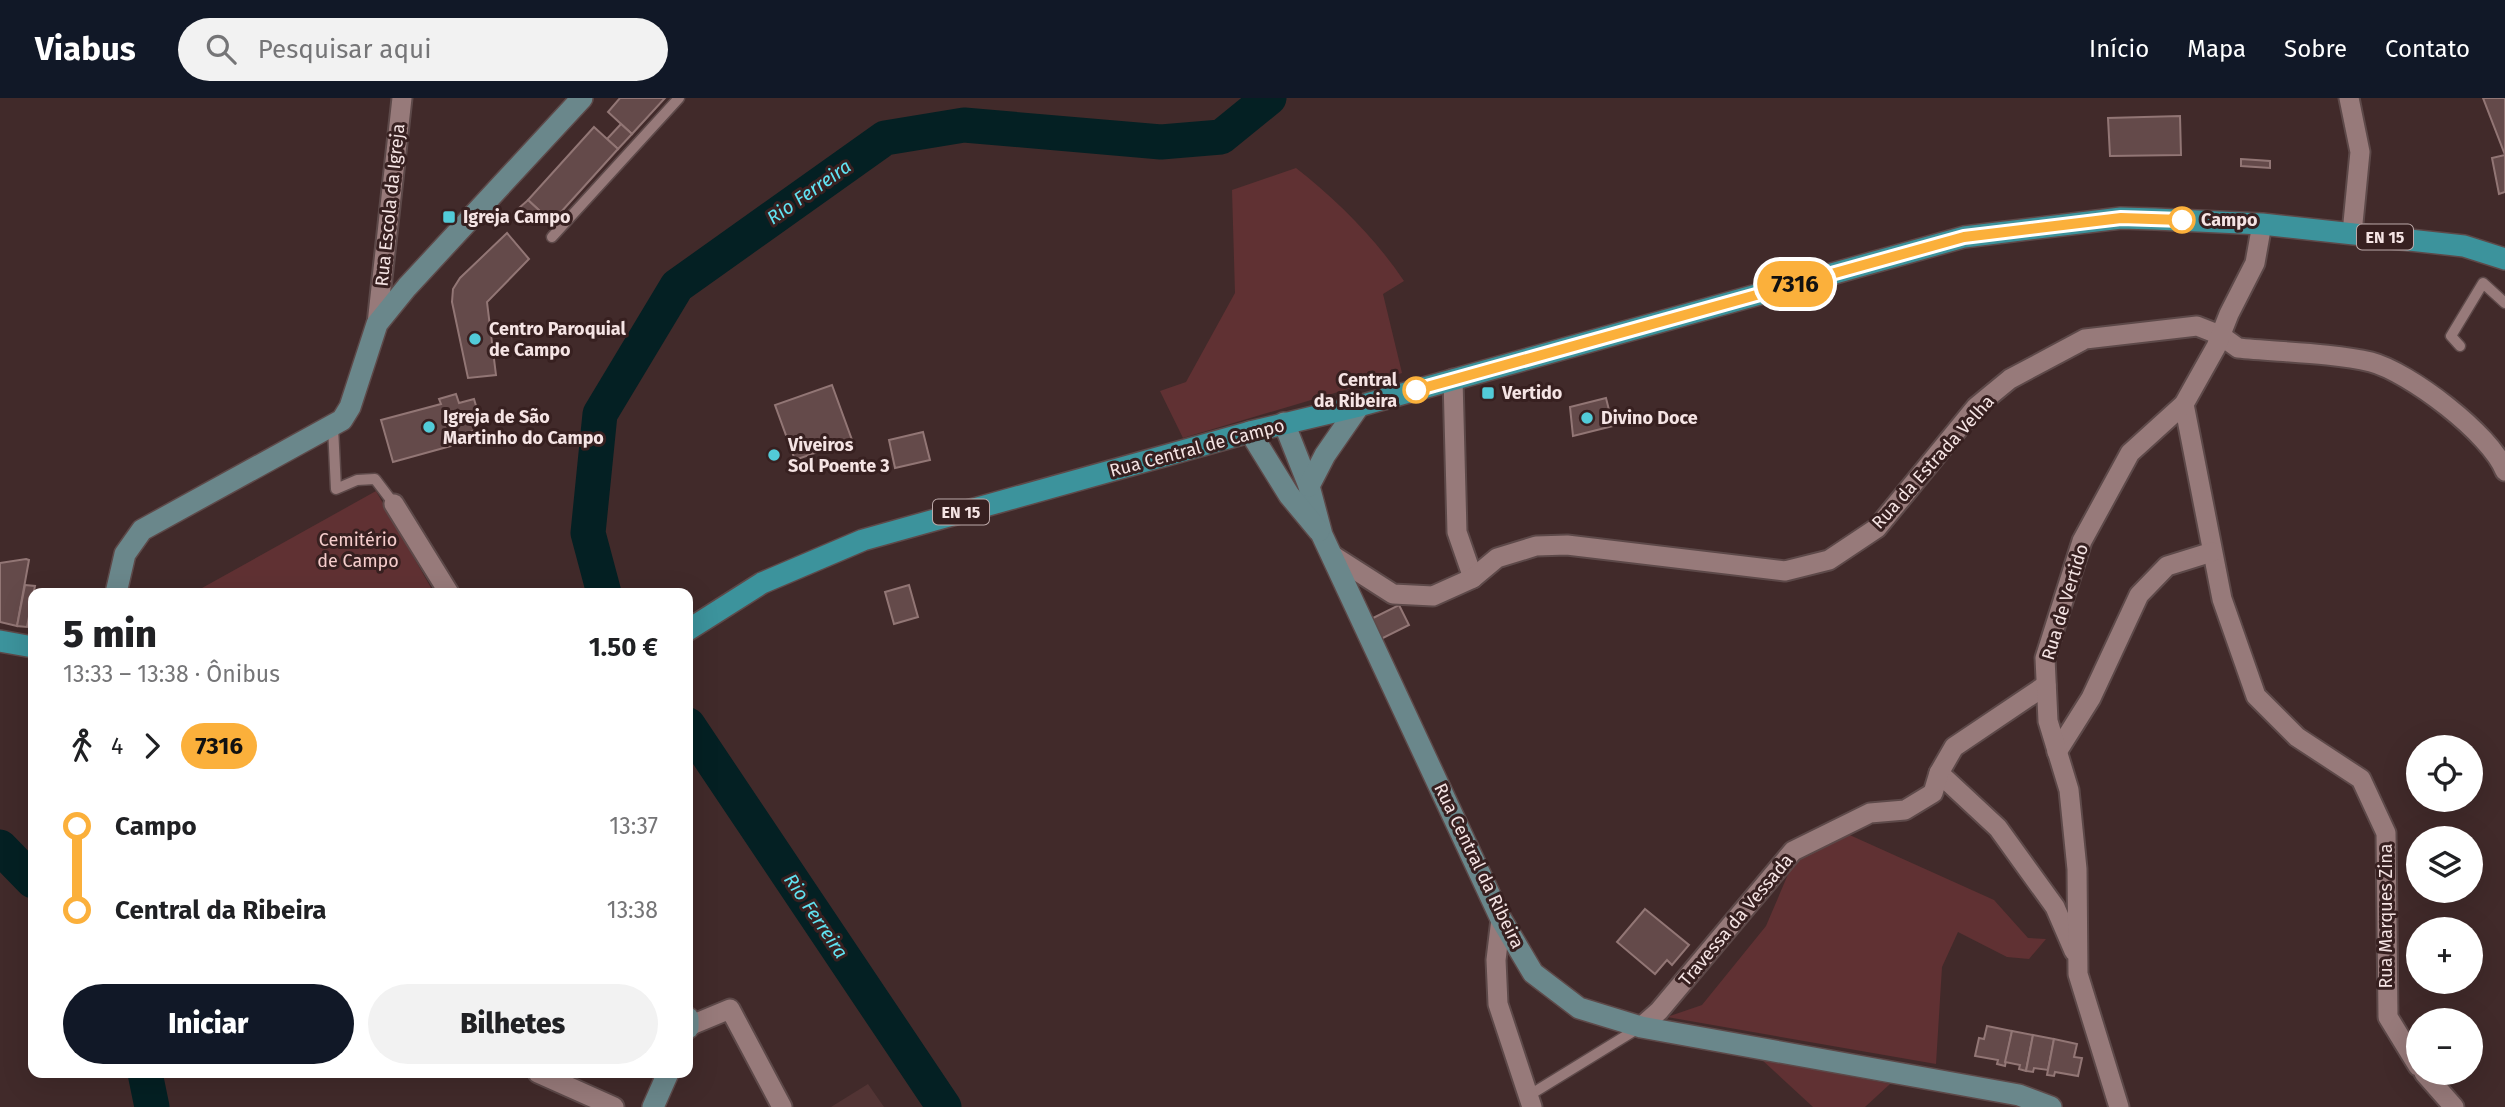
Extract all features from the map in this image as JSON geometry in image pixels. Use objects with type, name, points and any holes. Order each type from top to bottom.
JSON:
[{"type":"main road","name":"Rua Central de Campo","points":[[693,627],[762,583],[863,540],[1250,432],[1359,406],[1964,237],[2121,218],[2262,224],[2352,233],[2478,249],[2505,259]]},
{"type":"main road","points":[[0,641],[28,646]]},
{"type":"street","points":[[117,588],[125,554],[142,530],[342,420],[350,407],[377,324],[582,98]]},
{"type":"street","points":[[2349,98],[2360,152],[2352,233]]},
{"type":"street","name":"Rua Escola da Igreja","points":[[377,324],[395,100]]},
{"type":"street","name":"Rua de Vertido","points":[[2119,1107],[2078,974],[2077,869],[2069,790],[2048,721],[2045,658],[2082,541],[2130,453],[2184,404],[2255,263],[2262,224]]},
{"type":"street","name":"Rua da Estrada Velha","points":[[1332,555],[1394,594],[1433,596],[1473,578],[1497,558],[1536,546],[1567,545],[1785,571],[1829,560],[1877,528],[1976,408],[2010,379],[2085,339],[2197,326],[2220,335],[2238,348],[2372,362],[2420,385],[2466,423],[2501,460],[2505,471]]},
{"type":"street","points":[[1453,379],[1457,532],[1473,578]]},
{"type":"street","name":"Rua Marques Zina","points":[[2184,404],[2221,599],[2256,696],[2297,737],[2361,779],[2386,833],[2388,1017],[2406,1046]]},
{"type":"street","points":[[1309,486],[1325,455],[1359,406]]},
{"type":"street","name":"Rua Central da Ribeira","points":[[1284,423],[1309,486],[1322,535],[1501,919],[1533,973],[1579,1008],[1641,1027],[2019,1095],[2051,1107]]},
{"type":"street","name":"Rua Central da Ribeira","points":[[1250,432],[1289,495],[1322,535]]},
{"type":"street","points":[[394,504],[446,588]]},
{"type":"street","points":[[2057,752],[2091,698],[2138,596],[2168,566],[2212,552]]},
{"type":"street","name":"Travessa da Vessada","points":[[1641,1027],[1659,1011],[1793,851],[1870,813],[1905,810],[1933,793],[1939,773],[1954,747],[2046,685]]},
{"type":"street","points":[[1939,773],[1998,828],[2054,907],[2078,960]]},
{"type":"street","points":[[1501,919],[1496,960],[1498,1004],[1529,1102]]},
{"type":"street","points":[[693,1022],[730,1009],[782,1107]]},
{"type":"street","points":[[549,1078],[614,1107]]},
{"type":"street","points":[[653,1107],[666,1078]]},
{"type":"street","points":[[2435,1085],[2454,1107]]},
{"type":"lane","points":[[552,237],[679,98]]},
{"type":"lane","points":[[2478,249],[2505,250]]},
{"type":"lane","points":[[2460,346],[2451,336],[2483,283],[2505,303]]},
{"type":"lane","points":[[333,426],[336,489],[357,480],[374,479],[394,504]]},
{"type":"lane","name":"Travessa da Vessada","points":[[1529,1102],[1641,1027]]},
{"type":"shaded area","points":[[868,1084],[884,1107],[831,1107]]},
{"type":"green space","points":[[1296,168],[1354,220],[1404,281],[1383,294],[1402,373],[1183,438],[1160,391],[1186,382],[1235,293],[1232,190]]},
{"type":"green space","name":"Cemitério de Campo","points":[[376,491],[431,588],[202,588]]},
{"type":"green space","points":[[1843,832],[1994,900],[2028,938],[2046,939],[2029,959],[2007,957],[1958,932],[1942,967],[1936,1064],[1667,1017],[1702,1005],[1766,926],[1792,865]]},
{"type":"green space","points":[[1761,1059],[1890,1084],[1865,1107],[1813,1107]]},
{"type":"building","points":[[620,98],[665,98],[632,134],[608,112]]},
{"type":"building","points":[[2483,98],[2505,98],[2505,155]]},
{"type":"building","points":[[2180,116],[2181,155],[2110,156],[2108,118]]},
{"type":"building","points":[[621,124],[632,134],[618,149],[607,139]]},
{"type":"building","points":[[594,127],[618,149],[552,222],[528,200]]},
{"type":"building","points":[[2505,155],[2505,192],[2499,194],[2492,158]]},
{"type":"building","points":[[2241,159],[2270,161],[2270,168],[2241,166]]},
{"type":"building","points":[[528,200],[542,213],[534,222],[519,208]]},
{"type":"building","name":"Centro Paroquial de Campo","points":[[507,233],[529,259],[487,302],[496,375],[468,378],[452,302],[453,289],[460,278]]},
{"type":"building","points":[[832,385],[852,440],[795,460],[775,405]]},
{"type":"building","name":"Igreja de São Martinho do Campo","points":[[456,394],[459,403],[474,399],[481,423],[474,424],[476,430],[467,433],[469,441],[393,462],[381,420],[441,404],[439,399]]},
{"type":"building","points":[[1606,398],[1613,426],[1573,436],[1570,407]]},
{"type":"building","points":[[923,432],[930,460],[895,468],[889,440]]},
{"type":"building","points":[[29,560],[17,626],[0,622],[0,563]]},
{"type":"building","points":[[25,585],[35,586],[28,588],[27,627],[17,626]]},
{"type":"building","points":[[909,585],[918,617],[894,624],[885,592]]},
{"type":"building","points":[[1399,605],[1409,625],[1381,639],[1371,619]]},
{"type":"building","points":[[1645,909],[1689,945],[1672,965],[1667,960],[1655,974],[1617,942]]},
{"type":"building","points":[[1987,1026],[2012,1031],[2005,1066],[1997,1064],[1998,1060],[1975,1056],[1979,1038],[1984,1039]]},
{"type":"building","points":[[2012,1031],[2033,1035],[2026,1071],[2019,1069],[2020,1065],[2005,1062]]},
{"type":"building","points":[[2033,1035],[2054,1039],[2048,1070],[2034,1068],[2033,1072],[2026,1071]]},
{"type":"building","points":[[2054,1039],[2077,1044],[2074,1057],[2082,1058],[2078,1076],[2055,1072],[2054,1076],[2047,1075]]},
{"type":"waterway","name":"Rio Ferreira","points":[[603,588],[588,533],[600,414],[677,286],[885,138],[964,125],[1161,142],[1221,137],[1269,98]]},
{"type":"waterway","name":"Rio Ferreira","points":[[693,732],[944,1107]]},
{"type":"waterway","name":"Rio Ferreira","points":[[0,847],[28,876]]},
{"type":"waterway","name":"Rio Ferreira","points":[[146,1078],[152,1107]]},
{"type":"bus line","name":"7316","points":[[1416,390],[1964,237],[2121,218],[2182,220]]},
{"type":"place","name":"Igreja Campo","points":[[449,217]]},
{"type":"place","name":"Campo","points":[[2182,220]]},
{"type":"place","name":"Centro Paroquial de Campo","points":[[475,339]]},
{"type":"place","name":"Central da Ribeira","points":[[1416,390]]},
{"type":"place","name":"Vertido","points":[[1488,393]]},
{"type":"place","name":"Divino Doce","points":[[1587,418]]},
{"type":"place","name":"Igreja de São Martinho do Campo","points":[[429,427]]},
{"type":"place","name":"Viveiros Sol Poente 3","points":[[774,455]]}]
